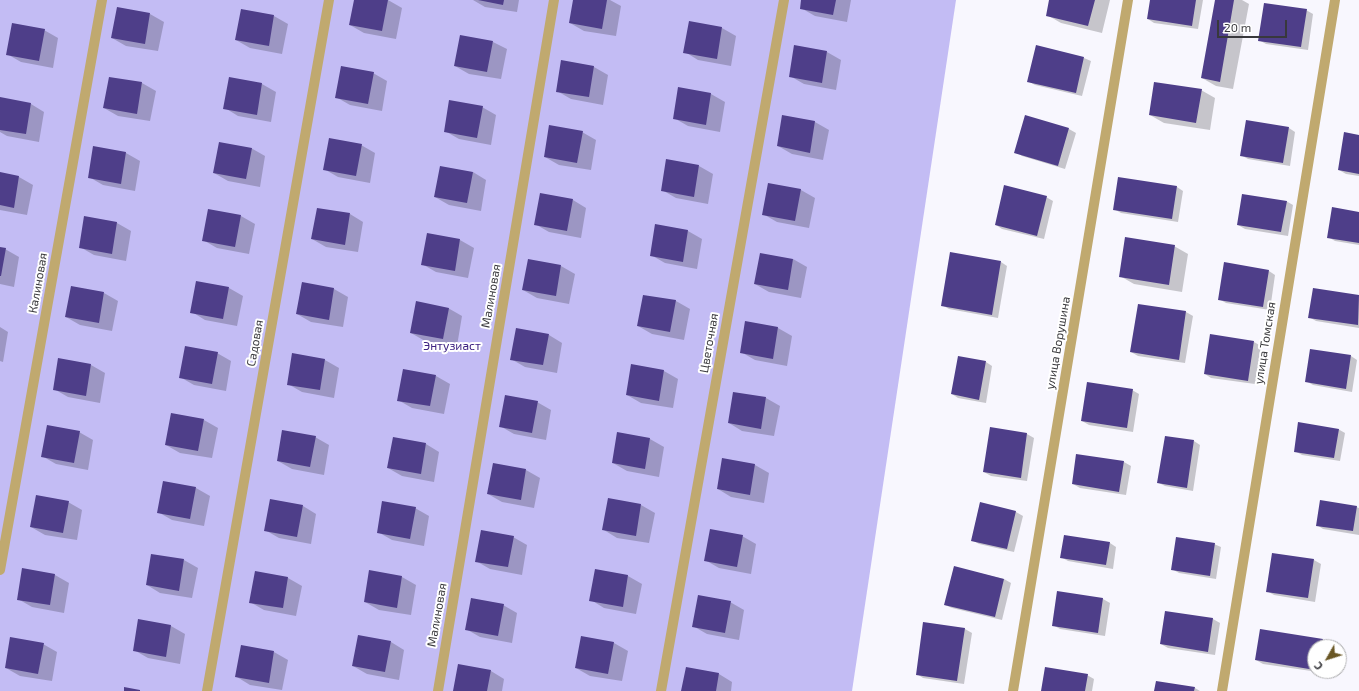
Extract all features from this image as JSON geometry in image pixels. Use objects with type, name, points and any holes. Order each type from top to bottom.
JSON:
[{"type":"street","name":"Калиновая","points":[[0,570],[102,0]]},
{"type":"street","name":"Садовая","points":[[207,691],[329,0]]},
{"type":"street","name":"Малиновая","points":[[438,691],[554,0]]},
{"type":"street","name":"Цветочная","points":[[661,691],[784,0]]},
{"type":"street","name":"улица Ворушина","points":[[1013,691],[1128,0]]},
{"type":"street","name":"улица Томская","points":[[1222,691],[1335,0]]},
{"type":"green space","name":"Энтузиаст","points":[[0,0],[956,0],[852,691],[0,691]]},
{"type":"building","points":[[354,0],[388,0],[382,31],[349,25]]},
{"type":"building","points":[[478,0],[504,0],[503,5]]},
{"type":"building","points":[[573,0],[607,0],[602,29],[569,23]]},
{"type":"building","points":[[801,0],[836,0],[833,15],[800,9]]},
{"type":"building","points":[[1049,0],[1095,0],[1088,26],[1046,16]]},
{"type":"building","points":[[1150,0],[1196,0],[1192,26],[1147,19]]},
{"type":"building","points":[[1215,0],[1234,0],[1220,82],[1201,78]]},
{"type":"building","points":[[1264,3],[1307,9],[1301,47],[1258,41]]},
{"type":"building","points":[[117,7],[150,13],[145,44],[111,38]]},
{"type":"building","points":[[241,9],[274,15],[269,46],[235,40]]},
{"type":"building","points":[[689,21],[722,27],[717,59],[683,53]]},
{"type":"building","points":[[12,23],[45,29],[39,61],[6,55]]},
{"type":"building","points":[[460,35],[493,41],[487,72],[454,66]]},
{"type":"building","points":[[794,45],[827,51],[822,83],[789,77]]},
{"type":"building","points":[[1036,45],[1084,57],[1076,93],[1027,82]]},
{"type":"building","points":[[561,60],[594,66],[589,97],[556,92]]},
{"type":"building","points":[[341,66],[374,72],[368,104],[335,98]]},
{"type":"building","points":[[109,77],[142,82],[137,114],[103,108]]},
{"type":"building","points":[[229,77],[262,83],[257,115],[223,109]]},
{"type":"building","points":[[1154,82],[1202,89],[1196,123],[1149,115]]},
{"type":"building","points":[[678,87],[711,93],[706,125],[673,119]]},
{"type":"building","points":[[0,97],[31,103],[26,134],[0,130]]},
{"type":"building","points":[[449,100],[483,106],[477,138],[444,132]]},
{"type":"building","points":[[782,115],[815,121],[810,153],[777,146]]},
{"type":"building","points":[[1025,115],[1069,128],[1058,166],[1014,153]]},
{"type":"building","points":[[1246,120],[1289,127],[1283,163],[1240,156]]},
{"type":"building","points":[[549,125],[583,131],[577,163],[544,157]]},
{"type":"building","points":[[1344,132],[1359,135],[1359,174],[1338,170]]},
{"type":"building","points":[[329,138],[362,144],[356,176],[323,170]]},
{"type":"building","points":[[219,142],[252,148],[246,179],[213,173]]},
{"type":"building","points":[[93,146],[126,152],[121,184],[88,178]]},
{"type":"building","points":[[666,159],[699,165],[694,197],[661,191]]},
{"type":"building","points":[[440,166],[473,172],[467,203],[434,197]]},
{"type":"building","points":[[0,172],[19,176],[14,208],[0,205]]},
{"type":"building","points":[[1118,177],[1177,186],[1172,219],[1113,210]]},
{"type":"building","points":[[768,183],[801,189],[795,221],[762,215]]},
{"type":"building","points":[[1004,185],[1047,196],[1037,236],[995,225]]},
{"type":"building","points":[[540,193],[573,199],[567,231],[534,225]]},
{"type":"building","points":[[1242,194],[1287,201],[1281,232],[1237,225]]},
{"type":"building","points":[[1332,207],[1359,212],[1359,243],[1327,238]]},
{"type":"building","points":[[317,208],[350,213],[345,245],[311,239]]},
{"type":"building","points":[[208,209],[241,215],[235,247],[202,241]]},
{"type":"building","points":[[84,216],[117,222],[112,254],[79,248]]},
{"type":"building","points":[[655,224],[688,230],[683,262],[650,256]]},
{"type":"building","points":[[427,233],[460,239],[455,271],[421,265]]},
{"type":"building","points":[[1125,237],[1175,245],[1169,285],[1119,277]]},
{"type":"building","points":[[0,247],[6,248],[1,276],[0,276]]},
{"type":"building","points":[[950,252],[1001,261],[992,315],[941,306]]},
{"type":"building","points":[[760,253],[793,259],[788,290],[754,284]]},
{"type":"building","points":[[528,259],[561,265],[556,296],[522,290]]},
{"type":"building","points":[[1224,262],[1269,270],[1263,307],[1218,300]]},
{"type":"building","points":[[196,281],[229,287],[223,319],[190,313]]},
{"type":"building","points":[[302,282],[334,288],[329,320],[296,314]]},
{"type":"building","points":[[71,286],[104,292],[99,323],[65,317]]},
{"type":"building","points":[[1313,288],[1359,295],[1358,325],[1308,318]]},
{"type":"building","points":[[643,295],[676,300],[670,332],[637,326]]},
{"type":"building","points":[[416,301],[449,308],[443,339],[410,333]]},
{"type":"building","points":[[1138,304],[1186,311],[1179,360],[1130,352]]},
{"type":"building","points":[[745,321],[778,327],[773,359],[740,353]]},
{"type":"building","points":[[516,328],[549,334],[543,365],[510,360]]},
{"type":"building","points":[[1210,334],[1254,341],[1248,381],[1204,374]]},
{"type":"building","points":[[185,346],[218,352],[212,384],[179,378]]},
{"type":"building","points":[[1310,349],[1351,355],[1346,389],[1305,382]]},
{"type":"building","points":[[292,353],[325,359],[320,390],[287,385]]},
{"type":"building","points":[[958,356],[986,361],[979,400],[951,394]]},
{"type":"building","points":[[58,358],[91,364],[86,396],[53,390]]},
{"type":"building","points":[[631,364],[664,370],[659,401],[626,395]]},
{"type":"building","points":[[403,369],[436,375],[430,406],[397,401]]},
{"type":"building","points":[[1087,382],[1133,389],[1127,428],[1081,421]]},
{"type":"building","points":[[733,392],[766,397],[761,429],[728,423]]},
{"type":"building","points":[[505,395],[538,401],[532,433],[499,427]]},
{"type":"building","points":[[171,413],[204,419],[198,451],[165,445]]},
{"type":"building","points":[[1298,422],[1339,429],[1334,458],[1294,452]]},
{"type":"building","points":[[47,425],[80,431],[74,463],[41,457]]},
{"type":"building","points":[[990,427],[1027,433],[1021,478],[983,472]]},
{"type":"building","points":[[282,430],[316,436],[310,467],[277,461]]},
{"type":"building","points":[[617,432],[650,438],[645,469],[612,463]]},
{"type":"building","points":[[1165,436],[1194,440],[1187,488],[1157,483]]},
{"type":"building","points":[[393,437],[426,443],[421,474],[387,468]]},
{"type":"building","points":[[1076,454],[1124,461],[1119,492],[1072,484]]},
{"type":"building","points":[[722,458],[755,464],[750,495],[717,489]]},
{"type":"building","points":[[493,463],[526,469],[521,500],[487,494]]},
{"type":"building","points":[[163,481],[196,487],[190,519],[157,513]]},
{"type":"building","points":[[36,495],[69,501],[63,533],[30,527]]},
{"type":"building","points":[[608,498],[641,504],[636,536],[602,530]]},
{"type":"building","points":[[270,499],[303,505],[297,537],[264,531]]},
{"type":"building","points":[[1320,500],[1357,506],[1353,531],[1316,526]]},
{"type":"building","points":[[382,501],[416,507],[410,539],[377,533]]},
{"type":"building","points":[[980,502],[1016,511],[1007,549],[971,541]]},
{"type":"building","points":[[710,529],[743,535],[737,567],[704,561]]},
{"type":"building","points":[[481,530],[514,536],[508,567],[475,562]]},
{"type":"building","points":[[1064,535],[1110,542],[1106,565],[1060,558]]},
{"type":"building","points":[[1176,537],[1215,543],[1210,576],[1171,570]]},
{"type":"building","points":[[1272,553],[1314,559],[1308,598],[1266,592]]},
{"type":"building","points":[[151,554],[184,559],[179,591],[146,585]]},
{"type":"building","points":[[954,566],[1004,579],[995,617],[944,605]]},
{"type":"building","points":[[22,568],[55,574],[50,605],[17,600]]},
{"type":"building","points":[[595,569],[628,575],[623,607],[589,601]]},
{"type":"building","points":[[369,570],[402,576],[397,608],[364,602]]},
{"type":"building","points":[[255,571],[288,577],[283,608],[249,603]]},
{"type":"building","points":[[1057,591],[1103,598],[1098,633],[1052,626]]},
{"type":"building","points":[[698,595],[731,601],[725,633],[692,627]]},
{"type":"building","points":[[471,598],[504,604],[498,636],[465,630]]},
{"type":"building","points":[[1165,611],[1213,618],[1208,652],[1160,644]]},
{"type":"building","points":[[138,619],[171,625],[166,657],[133,651]]},
{"type":"building","points":[[923,622],[965,628],[957,681],[916,675]]},
{"type":"building","points":[[1260,629],[1323,639],[1307,639],[1307,669],[1255,660]]},
{"type":"building","points":[[358,635],[391,641],[385,672],[352,666]]},
{"type":"building","points":[[581,636],[614,642],[608,674],[575,668]]},
{"type":"building","points":[[10,637],[44,643],[38,674],[5,668]]},
{"type":"building","points":[[241,645],[274,651],[269,683],[235,677]]},
{"type":"building","points":[[458,664],[491,670],[487,691],[453,691]]},
{"type":"building","points":[[686,667],[719,673],[716,691],[681,691]]},
{"type":"building","points":[[1045,667],[1088,674],[1085,691],[1041,691]]},
{"type":"building","points":[[1156,681],[1195,687],[1194,691],[1154,691]]},
{"type":"building","points":[[124,687],[140,690],[140,691],[124,691]]}]
